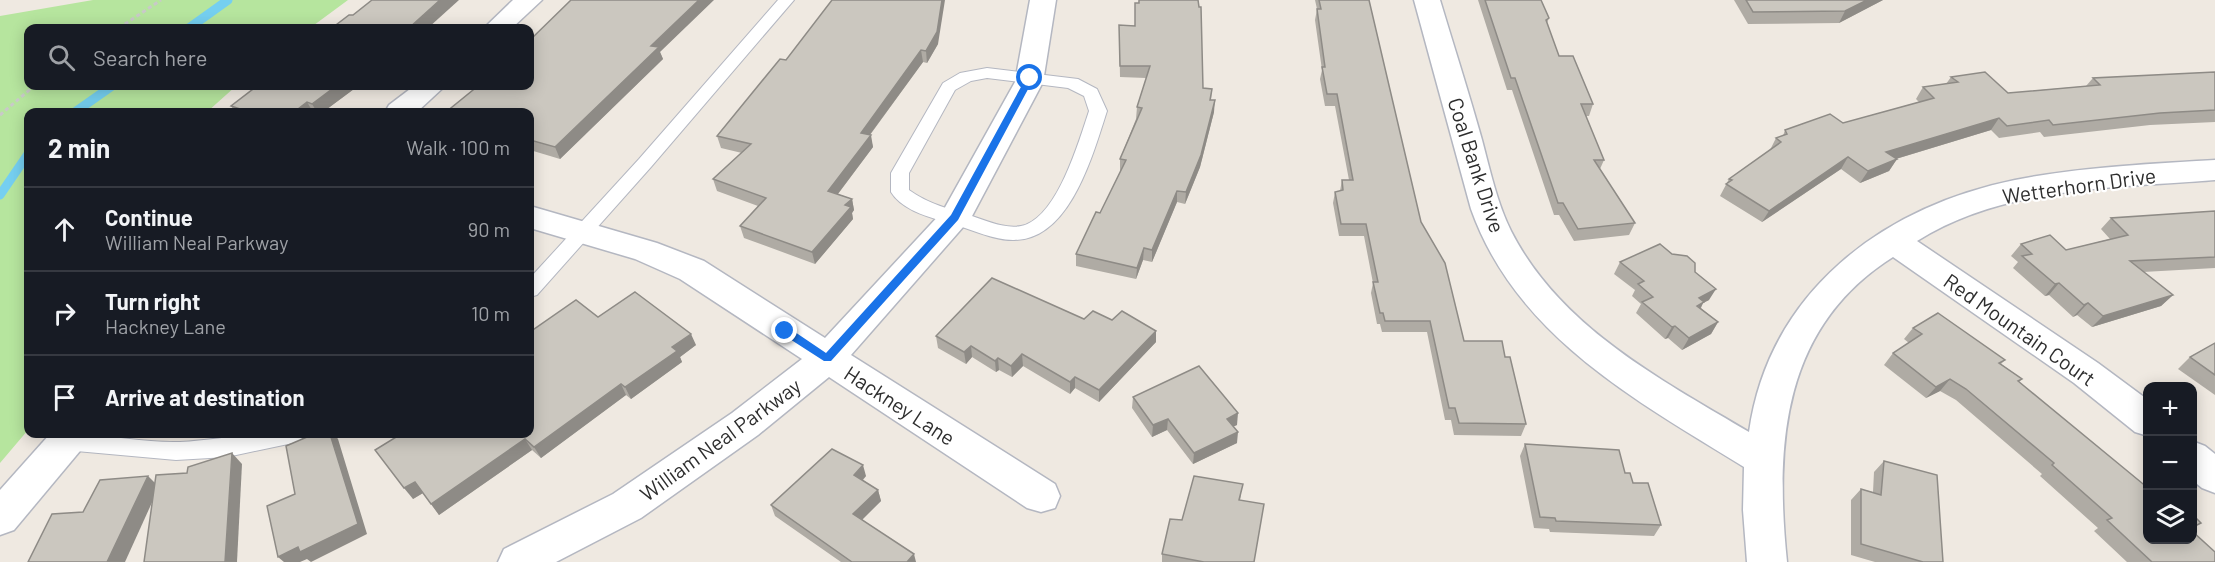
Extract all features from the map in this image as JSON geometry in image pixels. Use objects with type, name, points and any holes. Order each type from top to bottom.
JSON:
[{"type":"street","points":[[502,24],[529,0]]},
{"type":"street","name":"William Neal Parkway","points":[[518,562],[627,506],[745,424],[827,358],[955,218],[1030,78],[1043,0]]},
{"type":"street","name":"Coal Bank Drive","points":[[1427,0],[1483,198],[1496,232],[1523,277],[1558,317],[1587,344],[1637,383],[1761,458]]},
{"type":"street","points":[[404,108],[426,90]]},
{"type":"street","name":"Wetterhorn Drive","points":[[1767,562],[1762,522],[1761,458],[1770,401],[1790,348],[1809,315],[1841,279],[1892,240],[1936,217],[1984,199],[2026,189],[2102,178],[2215,170]]},
{"type":"street","name":"Hackney Lane","points":[[534,218],[646,251],[692,270],[1041,496]]},
{"type":"street","name":"Red Mountain Court","points":[[1892,240],[2086,374],[2143,418]]},
{"type":"street","points":[[0,518],[67,438]]},
{"type":"street","points":[[2197,461],[2215,477]]},
{"type":"lane","points":[[534,286],[786,0]]},
{"type":"lane","points":[[987,73],[1072,83],[1091,93],[1098,111],[1075,172],[1050,218],[1028,231],[1000,232],[955,218],[914,204],[900,192],[900,172],[949,87],[966,77],[987,73]]},
{"type":"lane","points":[[76,438],[176,451],[227,448],[274,438]]},
{"type":"path","points":[[125,24],[161,0]]},
{"type":"path","points":[[0,115],[29,90]]},
{"type":"green space","points":[[93,0],[348,0],[315,24],[24,24],[24,90],[232,90],[211,108],[24,108],[24,435],[0,463],[0,16]]},
{"type":"building","points":[[372,0],[440,0],[413,24],[337,24],[349,15],[353,15]]},
{"type":"building","points":[[571,0],[699,0],[651,46],[659,47],[555,147],[534,141],[534,108],[451,108],[473,90],[534,90],[534,36]]},
{"type":"building","points":[[832,0],[942,0],[937,32],[926,51],[921,50],[861,133],[871,135],[828,191],[852,199],[845,205],[851,207],[812,252],[740,226],[766,198],[713,179],[751,144],[717,136],[780,59],[786,60]]},
{"type":"building","points":[[1139,0],[1198,0],[1199,7],[1201,7],[1203,88],[1212,89],[1210,100],[1215,100],[1201,155],[1186,192],[1177,191],[1152,250],[1144,248],[1137,268],[1076,254],[1096,212],[1100,213],[1126,160],[1120,159],[1142,108],[1137,107],[1150,66],[1120,66],[1119,25],[1135,26],[1135,3],[1139,3]]},
{"type":"building","points":[[1319,0],[1369,0],[1421,222],[1445,263],[1464,341],[1502,341],[1505,357],[1510,357],[1526,424],[1459,423],[1455,408],[1449,408],[1430,321],[1385,321],[1383,313],[1380,313],[1373,282],[1378,282],[1366,224],[1341,224],[1335,192],[1343,190],[1342,180],[1353,180],[1337,94],[1327,94],[1322,67],[1325,67],[1317,9],[1321,9]]},
{"type":"building","points":[[1485,0],[1541,0],[1549,18],[1546,20],[1559,56],[1573,56],[1593,104],[1581,104],[1604,160],[1594,160],[1635,223],[1578,229],[1563,203],[1558,203],[1515,78],[1511,78]]},
{"type":"building","points":[[1746,0],[1867,0],[1845,11],[1753,12]]},
{"type":"building","points":[[1985,72],[2008,93],[2100,85],[2093,78],[2215,72],[2215,110],[2160,113],[2053,125],[2049,120],[2007,126],[1999,118],[1886,152],[1897,159],[1868,171],[1848,157],[1769,211],[1726,184],[1732,180],[1729,179],[1781,142],[1776,138],[1787,134],[1785,130],[1830,114],[1843,123],[1934,98],[1923,87],[1958,82],[1951,77]]},
{"type":"building","points":[[252,90],[331,90],[312,104],[307,102],[299,108],[237,108],[231,106]]},
{"type":"building","points":[[2215,211],[2215,257],[2130,261],[2173,295],[2103,316],[2088,303],[2084,305],[2059,283],[2055,284],[2022,256],[2032,254],[2021,244],[2050,235],[2066,250],[2128,235],[2111,218]]},
{"type":"building","points":[[1660,244],[1672,254],[1687,256],[1695,263],[1695,272],[1716,289],[1699,298],[1704,302],[1697,306],[1718,322],[1689,338],[1642,302],[1653,297],[1638,284],[1644,281],[1620,262]]},
{"type":"building","points":[[992,278],[1084,319],[1093,311],[1112,320],[1122,311],[1156,331],[1099,390],[1075,377],[1070,382],[1022,354],[1011,366],[998,358],[995,361],[971,346],[964,352],[936,336]]},
{"type":"building","points":[[635,292],[691,334],[672,347],[677,351],[625,387],[621,384],[534,447],[525,439],[431,504],[415,482],[404,488],[375,450],[394,438],[534,438],[534,329],[576,300],[598,317]]},
{"type":"building","points":[[1938,313],[2005,360],[1999,363],[2022,379],[2018,381],[2143,484],[2143,544],[2197,544],[2197,536],[2215,552],[2215,562],[2152,562],[2107,520],[2112,518],[2052,465],[2054,463],[1966,389],[1950,379],[1936,387],[1893,353],[1922,334],[1913,328]]},
{"type":"building","points":[[2215,343],[2215,375],[2190,357]]},
{"type":"building","points":[[1199,366],[1238,413],[1227,419],[1238,432],[1194,453],[1168,419],[1153,425],[1133,397]]},
{"type":"building","points":[[305,438],[331,438],[358,524],[300,552],[298,547],[278,557],[267,506],[295,494],[286,446]]},
{"type":"building","points":[[1525,444],[1619,450],[1625,473],[1630,473],[1633,483],[1648,483],[1661,525],[1556,521],[1555,518],[1540,517]]},
{"type":"building","points":[[832,449],[863,465],[854,475],[878,490],[853,514],[914,554],[907,562],[852,562],[771,505]]},
{"type":"building","points":[[232,453],[225,562],[144,562],[156,475],[187,473],[188,467]]},
{"type":"building","points":[[1884,461],[1937,475],[1943,562],[1923,562],[1861,544],[1861,489],[1881,495]]},
{"type":"building","points":[[148,476],[107,562],[28,562],[52,514],[83,512],[100,480]]},
{"type":"building","points":[[1194,476],[1243,484],[1239,500],[1264,504],[1254,562],[1204,562],[1162,554],[1170,519],[1182,520]]},
{"type":"waterway","points":[[195,24],[228,0]]},
{"type":"waterway","points":[[81,108],[106,90]]},
{"type":"waterway","points":[[0,195],[24,160]]},
{"type":"route","points":[[785,331],[827,358],[955,218],[1030,78]]}]
